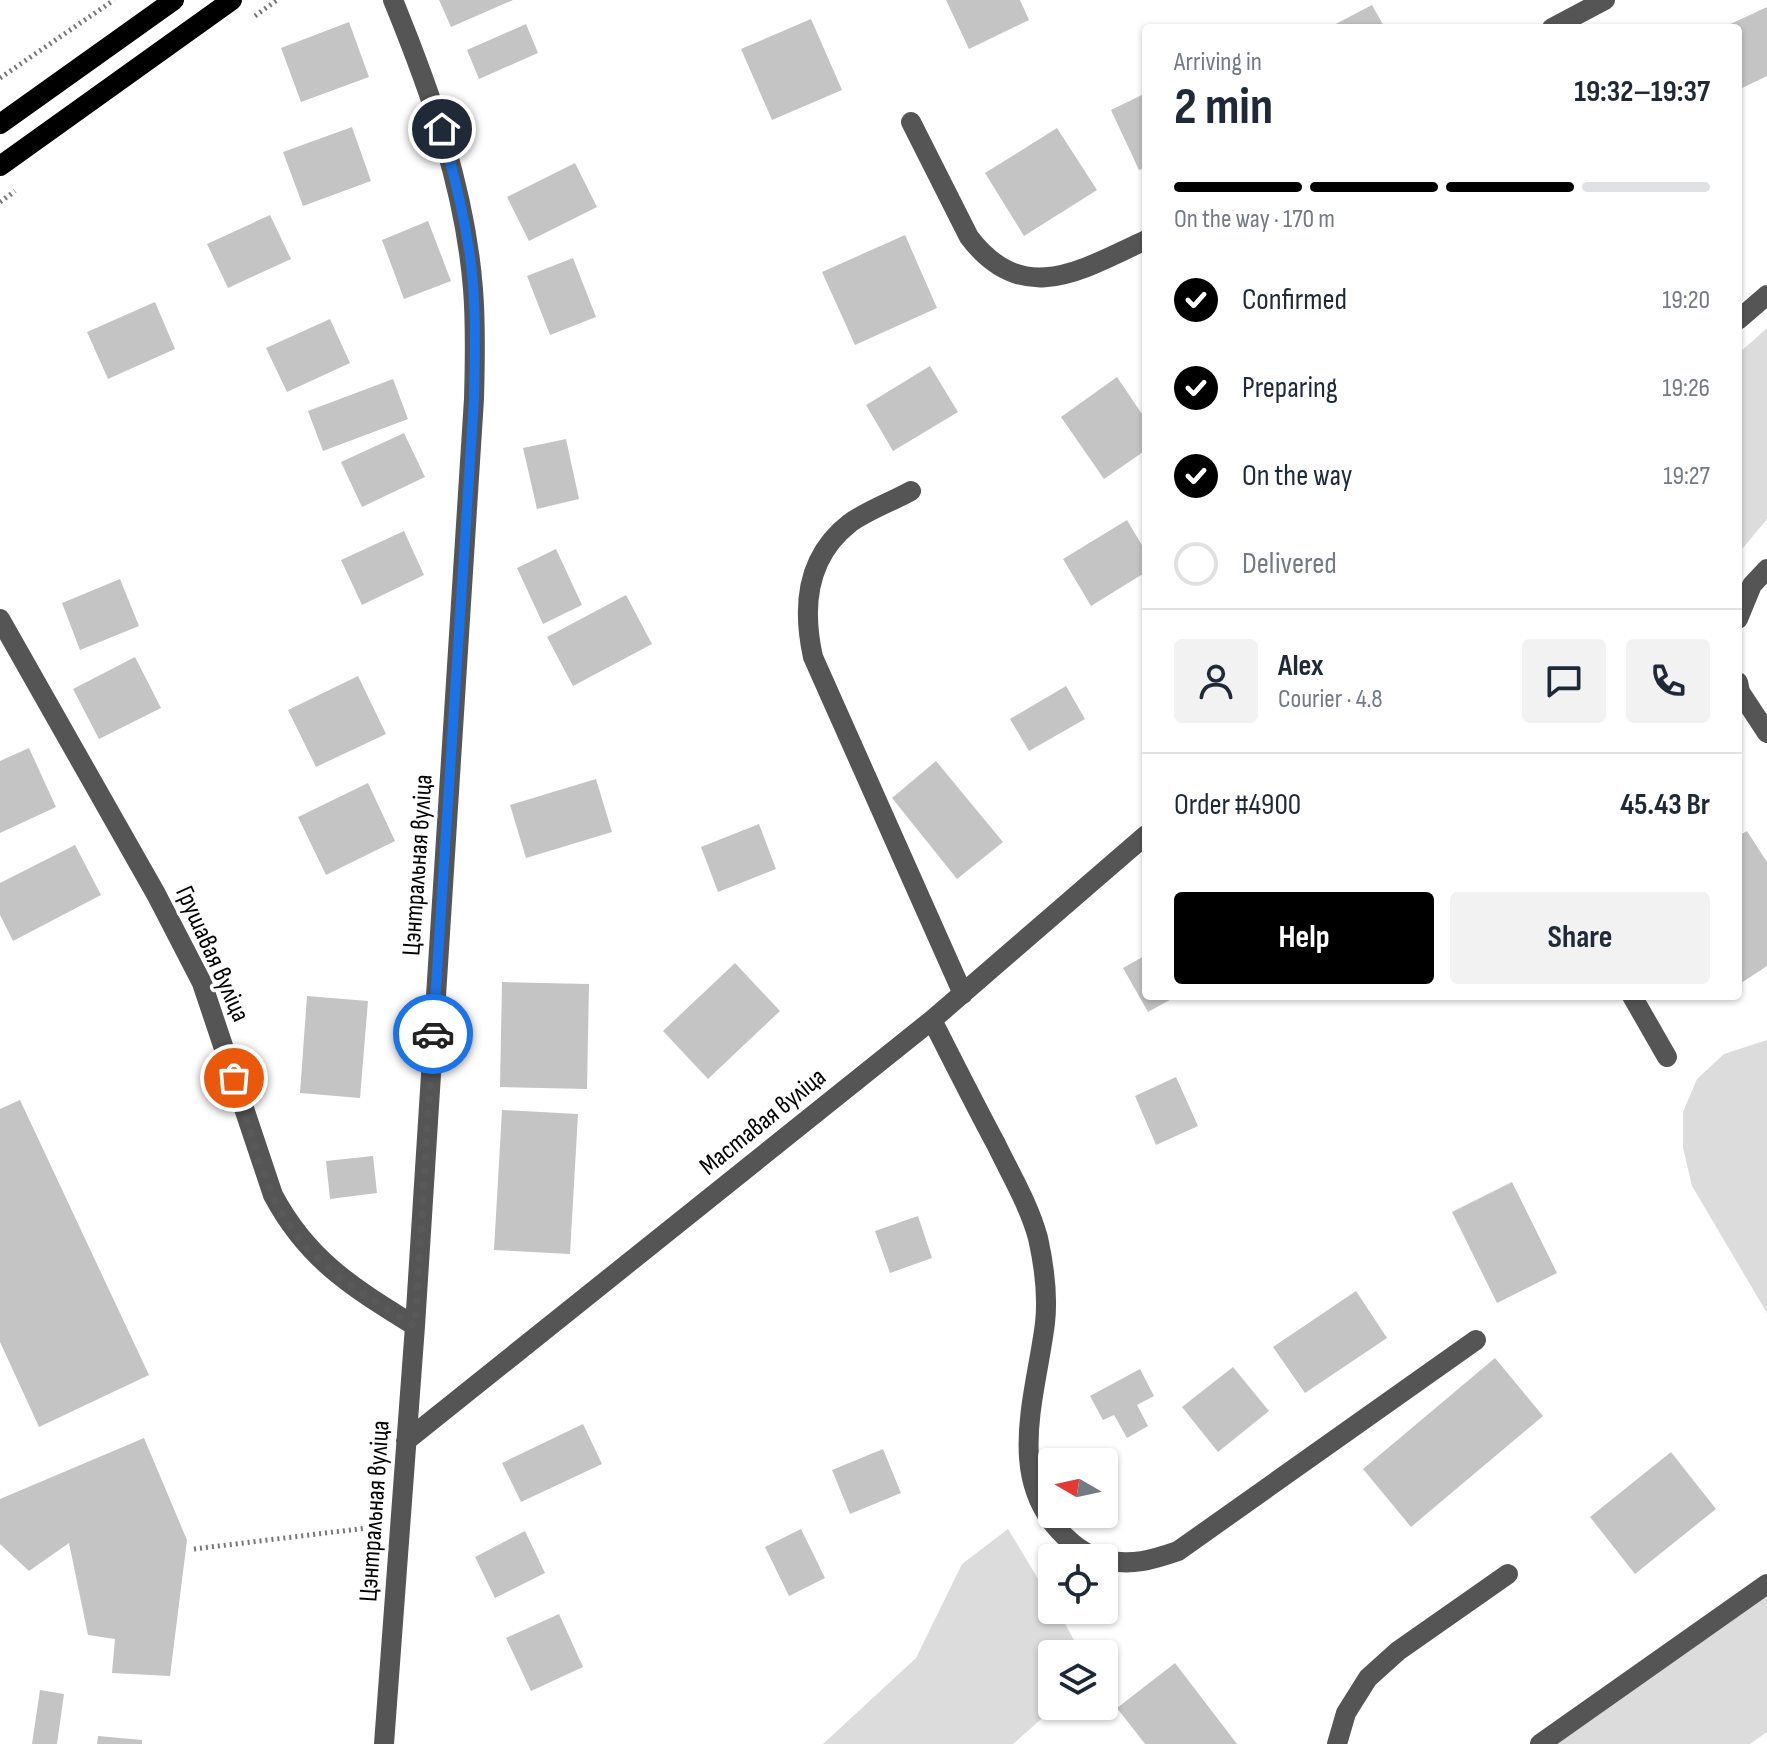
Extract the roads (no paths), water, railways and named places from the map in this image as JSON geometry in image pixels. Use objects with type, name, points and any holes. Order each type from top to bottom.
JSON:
[{"type":"main road","points":[[0,124],[174,0]]},
{"type":"main road","points":[[0,166],[232,0]]},
{"type":"street","name":"Цэнтральная вуліца","points":[[384,1744],[415,1326],[475,345],[474,290],[468,239],[456,184],[423,73],[393,0]]},
{"type":"street","points":[[1560,24],[1605,0]]},
{"type":"street","points":[[911,122],[969,237],[981,253],[997,266],[1039,279],[1062,277],[1142,242]]},
{"type":"street","points":[[1742,317],[1767,295]]},
{"type":"street","points":[[911,491],[851,523],[830,542],[815,569],[806,600],[807,630],[813,657],[963,994]]},
{"type":"street","points":[[1742,609],[1752,585],[1767,569]]},
{"type":"street","name":"Грушавая вуліца","points":[[0,619],[156,894],[202,983],[273,1195],[288,1224],[334,1273],[415,1326]]},
{"type":"street","points":[[1742,695],[1767,733]]},
{"type":"street","name":"Маставая вуліца","points":[[406,1441],[932,1020],[1142,838]]},
{"type":"street","points":[[1634,1000],[1667,1057]]},
{"type":"street","points":[[932,1020],[1026,1204],[1038,1239],[1045,1281],[1045,1321],[1029,1422],[1028,1454],[1032,1484],[1047,1514],[1074,1544]]},
{"type":"street","points":[[1118,1563],[1145,1562],[1178,1551],[1476,1340]]},
{"type":"street","points":[[1337,1744],[1346,1713],[1368,1678],[1398,1651],[1508,1574]]},
{"type":"street","points":[[1540,1744],[1767,1584]]}]
